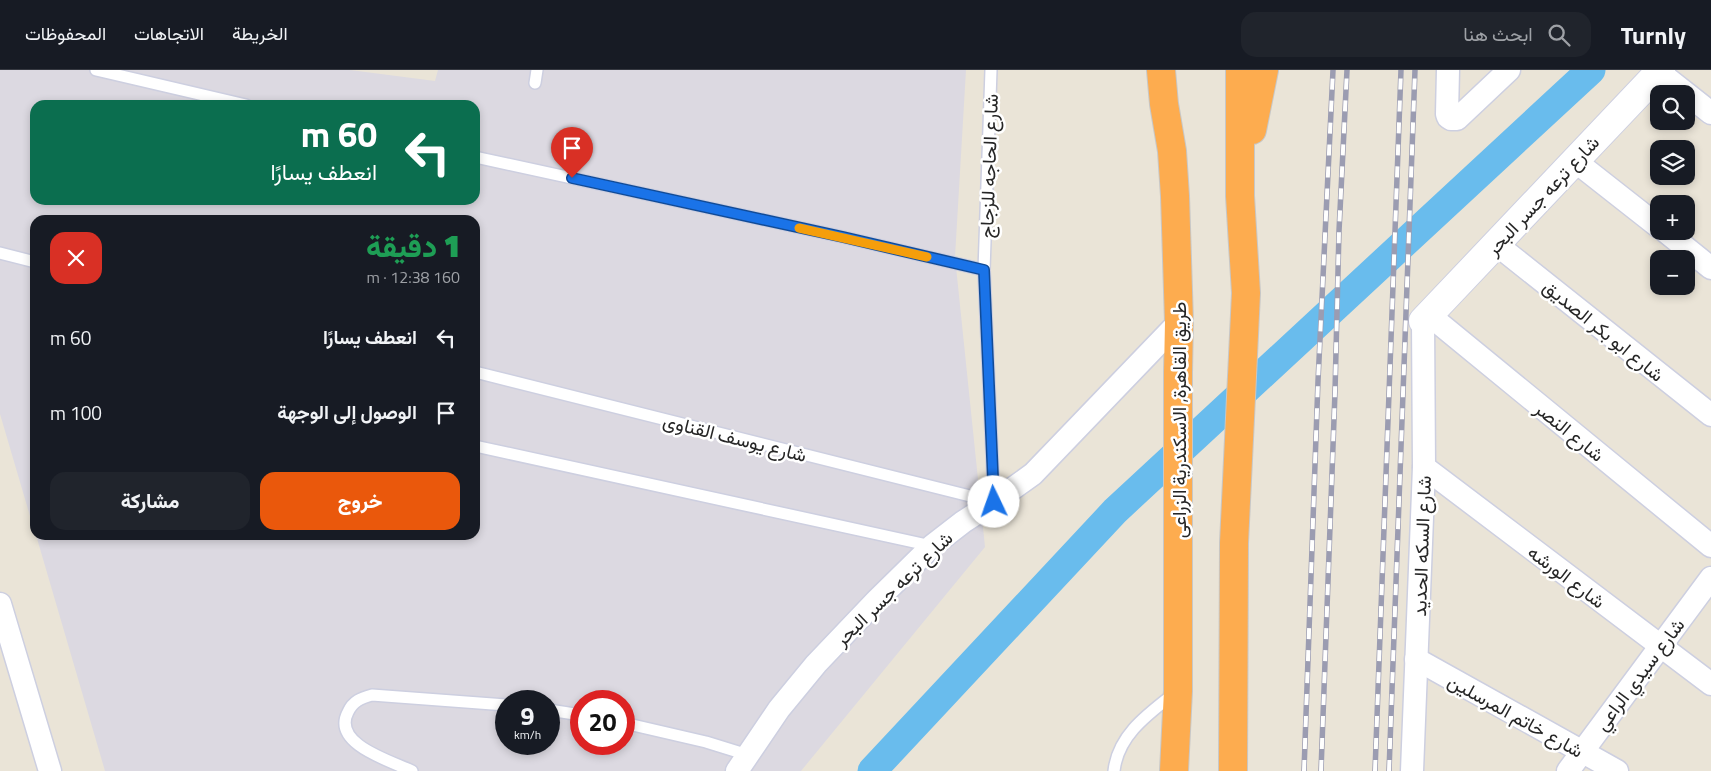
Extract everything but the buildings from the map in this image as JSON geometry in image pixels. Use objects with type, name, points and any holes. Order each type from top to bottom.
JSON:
[{"type":"highway","name":"طريق القاهرة, الاسكندرية الزراعى","points":[[1161,70],[1174,187],[1180,322],[1177,491],[1178,691],[1174,771]]},
{"type":"highway","points":[[1233,771],[1234,543],[1246,293],[1240,196],[1240,70]]},
{"type":"highway","points":[[1240,196],[1264,70]]},
{"type":"street","points":[[1448,70],[1447,114],[1450,119],[1457,119],[1509,70]]},
{"type":"street","name":"شارع ترعه جسر البحر","points":[[1426,318],[1660,71]]},
{"type":"street","points":[[1660,71],[1711,113]]},
{"type":"street","points":[[1575,161],[1650,220]]},
{"type":"street","points":[[1676,240],[1711,268]]},
{"type":"street","name":"شارع ابو بكر الصديق","points":[[1496,244],[1711,415]]},
{"type":"street","name":"شارع السكه الحديد","points":[[1412,771],[1424,467],[1426,318]]},
{"type":"street","name":"شارع النصر","points":[[1426,318],[1711,546]]},
{"type":"street","name":"شارع ترعه جسر البحر","points":[[742,763],[779,709],[816,664],[932,546],[963,522],[1033,474],[1180,322]]},
{"type":"street","name":"شارع الورشه","points":[[1424,467],[1711,684]]},
{"type":"street","name":"شارع سيدي الراعي","points":[[1568,771],[1711,578]]},
{"type":"street","points":[[0,604],[50,771]]},
{"type":"street","name":"شارع خاتم المرسلين","points":[[1416,659],[1616,771]]},
{"type":"lane","points":[[96,70],[225,100]]},
{"type":"lane","points":[[535,83],[537,70]]},
{"type":"lane","name":"شارع الحاجه للزجاج","points":[[991,70],[984,270],[994,502]]},
{"type":"lane","points":[[480,158],[843,237],[984,270]]},
{"type":"lane","points":[[0,253],[30,261]]},
{"type":"lane","name":"شارع يوسف القناوى","points":[[480,373],[994,502]]},
{"type":"lane","points":[[480,447],[932,546]]},
{"type":"lane","points":[[1114,771],[1122,744],[1134,726],[1178,691]]},
{"type":"lane","points":[[412,771],[358,746],[350,738],[345,727],[346,715],[352,705],[361,698],[372,695],[495,704]]},
{"type":"lane","points":[[635,726],[689,738],[742,763]]},
{"type":"shaded area","points":[[0,70],[350,70],[435,81],[438,70],[966,70],[955,257],[985,547],[801,771],[105,771],[37,540],[480,540],[480,215],[30,215],[30,516],[0,414]]},
{"type":"waterway","points":[[872,771],[1115,511],[1591,70]]},
{"type":"railway","points":[[1304,771],[1318,381],[1333,70]]},
{"type":"railway","points":[[1321,771],[1339,231],[1347,70]]},
{"type":"railway","points":[[1375,771],[1401,70]]},
{"type":"railway","points":[[1389,771],[1415,70]]},
{"type":"slow traffic","points":[[799,228],[927,257]]},
{"type":"route","points":[[572,178],[984,270],[994,502]]}]
